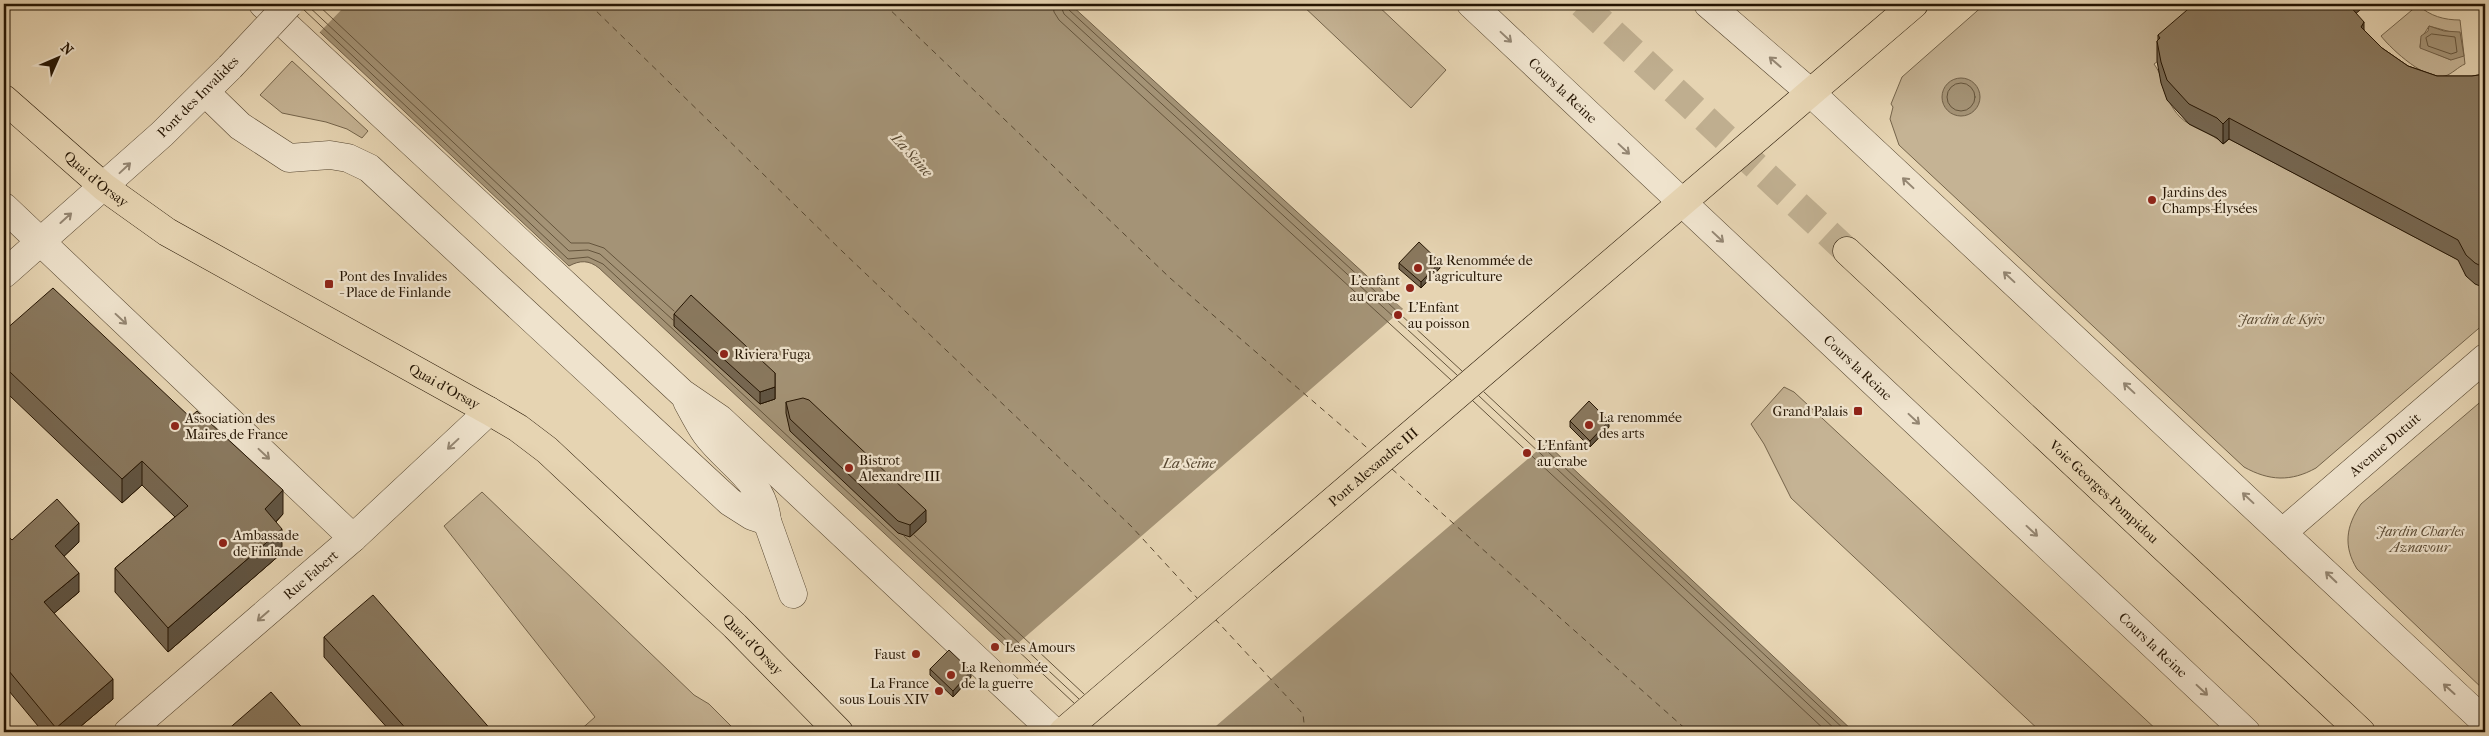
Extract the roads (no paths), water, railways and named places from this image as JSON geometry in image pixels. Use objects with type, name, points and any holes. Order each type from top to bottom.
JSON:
[{"type":"main road","name":"Pont Alexandre III","points":[[1063,732],[1812,94],[1914,4]]},
{"type":"main road","name":"Quai d'Orsay","points":[[4,98],[104,187],[167,232],[489,410],[518,428],[554,457],[736,626],[839,732]]},
{"type":"main road","name":"Voie Georges-Pompidou","points":[[1847,251],[2361,732]]},
{"type":"street","name":"Cours la Reine","points":[[1471,4],[2246,732]]},
{"type":"street","points":[[1708,4],[1812,94],[2485,722]]},
{"type":"street","points":[[278,10],[682,393],[720,420],[1054,732]]},
{"type":"street","name":"Pont des Invalides","points":[[4,274],[104,187],[205,92],[230,67],[278,10]]},
{"type":"street","points":[[205,92],[240,126],[289,158],[330,155],[348,158],[369,168],[730,502],[752,516],[766,521]]},
{"type":"street","points":[[4,207],[353,538]]},
{"type":"street","name":"Avenue Dutuit","points":[[2283,532],[2485,358]]},
{"type":"street","points":[[682,393],[707,435],[736,464],[754,486],[765,508],[766,521],[793,594]]},
{"type":"street","name":"Rue Fabert","points":[[128,732],[353,538],[489,410]]},
{"type":"water","name":"La Seine","points":[[290,4],[1070,4],[1403,309],[1854,732],[1098,732],[599,268],[592,263],[584,262],[569,266]]},
{"type":"water","points":[[2429,26],[2444,31],[2460,32],[2464,56],[2451,60],[2420,48],[2421,36],[2428,31]]},
{"type":"water","points":[[1961,78],[1974,84],[1980,97],[1974,110],[1961,116],[1948,110],[1942,97],[1948,84]]},
{"type":"tunnel","points":[[1582,4],[1847,251]]},
{"type":"place","name":"Jardins des Champs-Élysées","points":[[2152,200]]},
{"type":"place","name":"La Renommée de l'agriculture","points":[[1418,268]]},
{"type":"place","name":"Pont des Invalides - Place de Finlande","points":[[329,284]]},
{"type":"place","name":"L’enfant au crabe","points":[[1410,288]]},
{"type":"place","name":"L’Enfant au poisson","points":[[1398,315]]},
{"type":"place","name":"Riviera Fuga","points":[[724,354]]},
{"type":"place","name":"Grand Palais","points":[[1858,411]]},
{"type":"place","name":"La renommée des arts","points":[[1589,425]]},
{"type":"place","name":"Association des Maires de France","points":[[175,426]]},
{"type":"place","name":"L'Enfant au crabe","points":[[1527,453]]},
{"type":"place","name":"Bistrot Alexandre III","points":[[849,468]]},
{"type":"place","name":"Ambassade de Finlande","points":[[223,543]]},
{"type":"place","name":"Les Amours","points":[[995,647]]},
{"type":"place","name":"Faust","points":[[916,654]]},
{"type":"place","name":"La Renommée de la guerre","points":[[951,675]]},
{"type":"place","name":"La France sous Louis XIV","points":[[939,691]]},
{"type":"park label","name":"Jardin de Kyiv","points":[[2281,319]]},
{"type":"park label","name":"Jardin Charles Aznavour","points":[[2420,540]]}]
